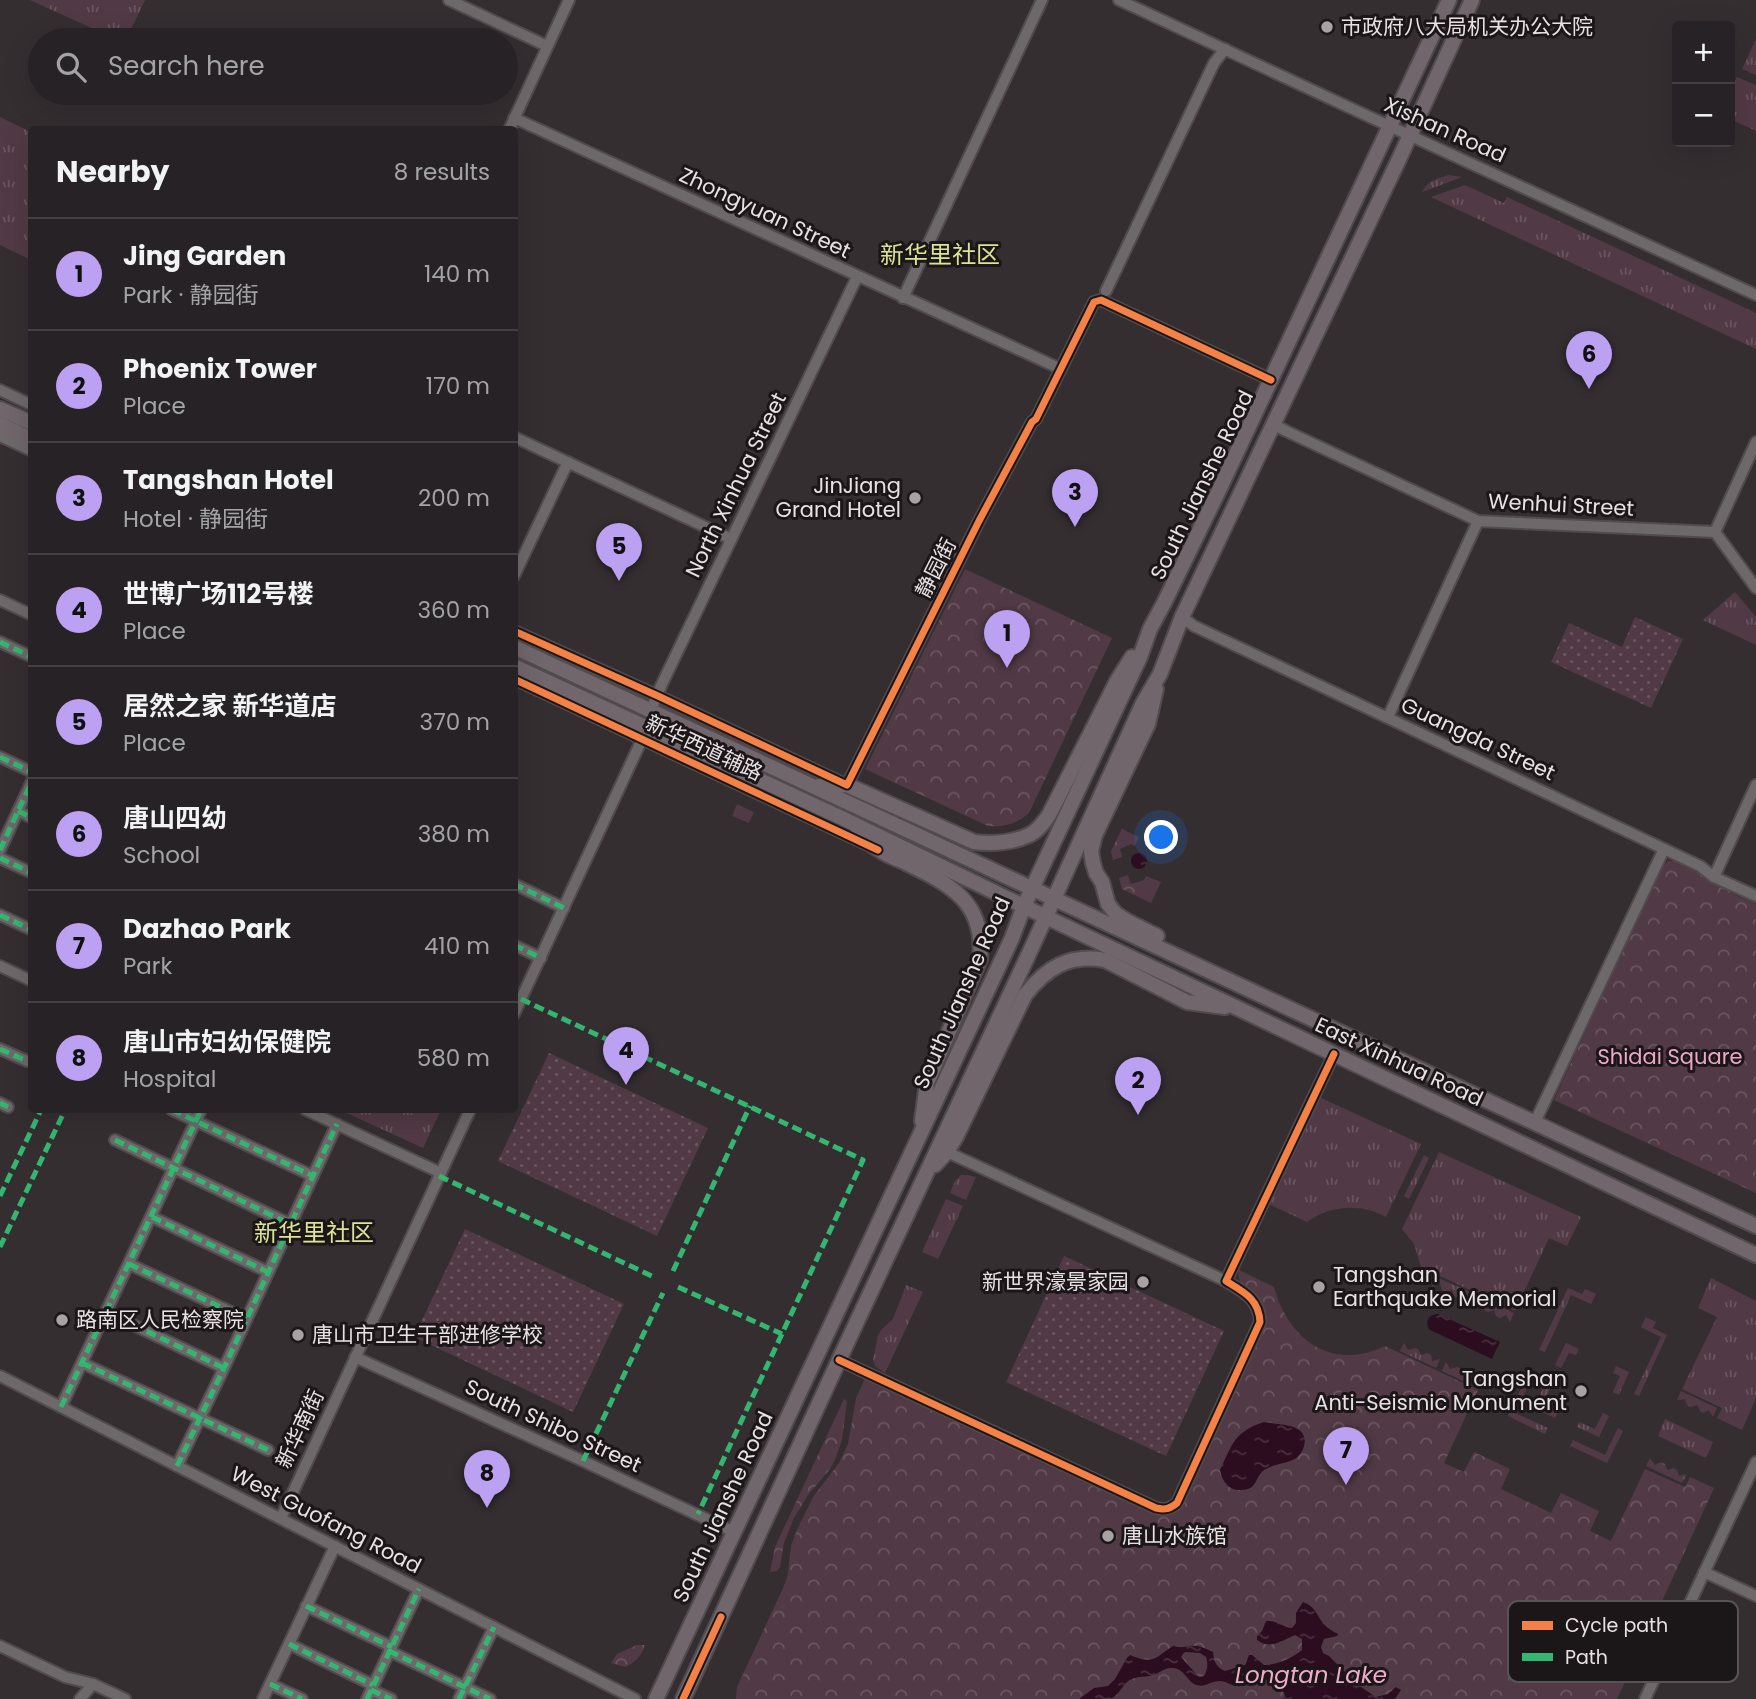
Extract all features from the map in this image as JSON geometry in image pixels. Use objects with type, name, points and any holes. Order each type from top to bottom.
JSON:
[{"type":"main road","name":"South Jianshe Road","points":[[656,1699],[1012,938],[1024,906],[1140,657],[1150,629],[1271,380],[1449,0]]},
{"type":"main road","name":"South Jianshe Road","points":[[683,1699],[1143,703],[1160,674],[1182,617],[1472,0]]},
{"type":"main road","points":[[0,409],[28,422]]},
{"type":"main road","points":[[0,424],[28,437]]},
{"type":"main road","points":[[816,786],[847,785],[974,842],[995,844],[1030,835],[1049,816],[1117,681],[1150,629]]},
{"type":"main road","name":"East Xinhua Road","points":[[518,649],[1756,1226]]},
{"type":"main road","name":"East Xinhua Road","points":[[518,668],[645,733],[846,820],[1756,1255]]},
{"type":"main road","points":[[1160,674],[1148,724],[1095,835],[1091,851],[1093,863],[1108,904],[1116,914],[1192,953],[1217,974]]},
{"type":"main road","points":[[846,820],[878,850],[942,881],[956,891],[975,919],[981,944],[980,959],[927,1083],[920,1137]]},
{"type":"main road","points":[[925,1177],[947,1152],[1025,995],[1052,967],[1076,960],[1105,960],[1187,1002],[1239,1009]]},
{"type":"street","points":[[449,0],[509,28]]},
{"type":"street","points":[[511,126],[569,0]]},
{"type":"street","points":[[903,298],[1042,0]]},
{"type":"street","name":"Xishan Road","points":[[1119,0],[1756,295]]},
{"type":"street","points":[[518,32],[547,46]]},
{"type":"street","points":[[1106,291],[1214,63],[1225,49]]},
{"type":"street","name":"Zhongyuan Street","points":[[514,118],[1061,369]]},
{"type":"street","name":"North Xinhua Street","points":[[652,710],[661,686],[857,276]]},
{"type":"street","points":[[1061,369],[1094,302],[1101,300],[1271,380]]},
{"type":"street","name":"静园街","points":[[847,785],[979,521],[1061,369]]},
{"type":"street","points":[[0,390],[28,403]]},
{"type":"street","name":"Wenhui Street","points":[[1273,424],[1478,520],[1715,532]]},
{"type":"street","points":[[0,436],[28,449]]},
{"type":"street","points":[[518,439],[731,539]]},
{"type":"street","points":[[1756,442],[1715,532],[1756,588]]},
{"type":"street","points":[[518,568],[568,462]]},
{"type":"street","points":[[1388,718],[1478,520]]},
{"type":"street","points":[[0,600],[28,613]]},
{"type":"street","name":"Guangda Street","points":[[1182,617],[1194,626],[1700,866],[1714,877],[1756,896]]},
{"type":"street","name":"新华西道辅路","points":[[518,633],[847,785]]},
{"type":"street","points":[[0,642],[28,655]]},
{"type":"street","name":"新华西道辅路","points":[[518,680],[645,733],[878,850]]},
{"type":"street","points":[[518,1004],[645,733]]},
{"type":"street","points":[[0,757],[28,770]]},
{"type":"street","points":[[1714,877],[1756,785]]},
{"type":"street","points":[[0,850],[28,790]]},
{"type":"street","points":[[18,811],[28,816]]},
{"type":"street","points":[[1535,1122],[1664,849]]},
{"type":"street","points":[[0,858],[28,871]]},
{"type":"street","points":[[518,886],[564,908]]},
{"type":"street","points":[[0,915],[28,928]]},
{"type":"street","points":[[518,947],[541,958]]},
{"type":"street","points":[[0,966],[28,979]]},
{"type":"street","points":[[0,1049],[27,1061]]},
{"type":"street","points":[[1226,1281],[1334,1054]]},
{"type":"street","points":[[179,1113],[313,1176]]},
{"type":"street","points":[[61,1407],[200,1113]]},
{"type":"street","points":[[313,1113],[441,1172]]},
{"type":"street","name":"新华南街","points":[[281,1518],[469,1113]]},
{"type":"street","points":[[177,1466],[337,1124]]},
{"type":"street","points":[[115,1140],[290,1224]]},
{"type":"street","points":[[839,1360],[1156,1508],[1164,1509],[1177,1503],[1260,1322],[1260,1313],[1255,1302],[1249,1295],[1226,1281],[947,1152]]},
{"type":"street","points":[[152,1217],[268,1272]]},
{"type":"street","points":[[129,1264],[246,1320]]},
{"type":"street","points":[[106,1312],[224,1368]]},
{"type":"street","name":"South Shibo Street","points":[[355,1357],[734,1532]]},
{"type":"street","points":[[82,1363],[268,1450]]},
{"type":"street","name":"West Guofang Road","points":[[0,1376],[635,1699]]},
{"type":"street","points":[[1690,1601],[1756,1462]]},
{"type":"street","points":[[263,1699],[335,1546]]},
{"type":"street","points":[[1703,1572],[1756,1595]]},
{"type":"street","points":[[370,1691],[419,1589]]},
{"type":"street","points":[[306,1606],[491,1699]]},
{"type":"street","points":[[459,1699],[494,1627]]},
{"type":"street","points":[[289,1644],[370,1691],[391,1699]]},
{"type":"street","points":[[0,1646],[65,1676],[93,1684],[125,1699]]},
{"type":"street","points":[[1645,1699],[1653,1682]]},
{"type":"street","points":[[80,1699],[93,1684]]},
{"type":"street","points":[[270,1684],[302,1699]]},
{"type":"green space","points":[[30,0],[145,0],[132,28],[92,28]]},
{"type":"green space","points":[[1756,39],[1756,75],[1742,69]]},
{"type":"green space","points":[[1737,77],[1756,85],[1756,131],[1735,121]]},
{"type":"green space","points":[[0,117],[28,131],[28,259],[0,245]]},
{"type":"green space","points":[[1449,175],[1462,177],[1422,192],[1430,183]]},
{"type":"green space","points":[[1465,185],[1504,203],[1507,197],[1756,313],[1756,349],[1431,197]]},
{"type":"green space","points":[[965,569],[1112,638],[1029,813],[1020,820],[1005,825],[988,826],[865,769]]},
{"type":"green space","points":[[1735,592],[1756,617],[1756,645],[1703,620]]},
{"type":"green space","points":[[1635,617],[1683,639],[1651,708],[1551,662],[1569,623],[1622,647]]},
{"type":"green space","points":[[737,804],[754,812],[749,823],[732,816]]},
{"type":"green space","points":[[1122,829],[1139,837],[1135,846],[1131,844],[1120,849],[1122,857],[1113,860],[1111,851]]},
{"type":"green space","name":"Shidai Square","points":[[1668,861],[1684,864],[1735,895],[1756,904],[1756,1193],[1554,1100],[1661,868]]},
{"type":"green space","points":[[1128,875],[1131,884],[1144,880],[1146,876],[1161,882],[1151,903],[1122,889],[1119,878]]},
{"type":"green space","points":[[549,1053],[708,1128],[657,1236],[498,1161]]},
{"type":"green space","points":[[1319,1097],[1421,1144],[1386,1217],[1366,1209],[1346,1208],[1326,1212],[1307,1222],[1269,1204]]},
{"type":"green space","points":[[347,1113],[440,1113],[423,1148]]},
{"type":"green space","points":[[1439,1152],[1581,1217],[1567,1246],[1549,1238],[1515,1311],[1421,1267],[1414,1244],[1402,1229]]},
{"type":"green space","points":[[1424,1155],[1429,1158],[1409,1199],[1404,1196]]},
{"type":"green space","points":[[961,1175],[976,1177],[966,1200],[950,1193]]},
{"type":"green space","points":[[946,1199],[963,1206],[938,1259],[922,1252]]},
{"type":"green space","points":[[465,1229],[624,1304],[573,1412],[414,1337]]},
{"type":"green space","points":[[1064,1256],[1224,1331],[1166,1456],[1006,1382]]},
{"type":"green space","points":[[1239,1270],[1274,1287],[1290,1322],[1315,1346],[1347,1355],[1365,1353],[1385,1346],[1478,1390],[1444,1463],[1464,1472],[1474,1452],[1510,1469],[1501,1489],[1551,1513],[1561,1493],[1599,1511],[1590,1531],[1611,1541],[1645,1469],[1685,1487],[1690,1477],[1714,1488],[1662,1601],[1508,1601],[1508,1682],[1625,1682],[1617,1699],[736,1699],[737,1687],[785,1584],[796,1532],[813,1497],[839,1463],[848,1444],[856,1398],[865,1379],[1157,1515],[1168,1514],[1179,1509],[1266,1323],[1265,1312],[1259,1300],[1241,1282]]},
{"type":"green space","points":[[1436,1277],[1472,1293],[1468,1302],[1464,1295],[1458,1298],[1452,1290],[1442,1290],[1440,1284],[1432,1286]]},
{"type":"green space","points":[[1711,1278],[1756,1301],[1756,1398],[1742,1430],[1717,1418],[1722,1408],[1682,1389],[1717,1317],[1698,1308]]},
{"type":"green space","points":[[906,1285],[923,1292],[885,1373],[875,1366],[873,1360],[878,1335],[893,1319]]},
{"type":"green space","points":[[1568,1288],[1582,1294],[1585,1289],[1596,1294],[1591,1304],[1571,1295],[1545,1352],[1539,1350]]},
{"type":"green space","points":[[1478,1296],[1514,1313],[1510,1322],[1506,1315],[1500,1318],[1494,1310],[1484,1310],[1482,1304],[1474,1305]]},
{"type":"green space","points":[[1646,1317],[1656,1322],[1653,1328],[1667,1335],[1639,1396],[1634,1394],[1661,1337],[1641,1327]]},
{"type":"green space","points":[[1404,1343],[1408,1350],[1415,1348],[1421,1355],[1431,1355],[1432,1361],[1440,1359],[1436,1368],[1400,1351]]},
{"type":"green space","points":[[1566,1343],[1579,1349],[1576,1355],[1569,1353],[1561,1368],[1555,1365]]},
{"type":"green space","points":[[1446,1362],[1450,1369],[1457,1367],[1463,1375],[1469,1373],[1473,1374],[1474,1380],[1482,1379],[1478,1388],[1442,1371]]},
{"type":"green space","points":[[1616,1366],[1629,1372],[1619,1395],[1613,1392],[1620,1376],[1613,1373]]},
{"type":"green space","points":[[1523,1384],[1528,1386],[1515,1413],[1548,1428],[1545,1434],[1508,1416]]},
{"type":"green space","points":[[1544,1386],[1550,1389],[1543,1405],[1558,1412],[1555,1418],[1534,1408]]},
{"type":"green space","points":[[1681,1391],[1717,1408],[1713,1417],[1709,1410],[1703,1413],[1697,1405],[1687,1405],[1685,1399],[1677,1400]]},
{"type":"green space","points":[[844,1399],[847,1401],[842,1440],[835,1460],[794,1518],[784,1543],[780,1567],[777,1571],[770,1572],[775,1547]]},
{"type":"green space","points":[[1603,1413],[1609,1416],[1599,1437],[1577,1427],[1579,1422],[1595,1429]]},
{"type":"green space","points":[[1665,1419],[1713,1442],[1706,1458],[1658,1436]]},
{"type":"green space","points":[[1618,1428],[1623,1431],[1607,1463],[1570,1446],[1573,1440],[1605,1455]]},
{"type":"green space","points":[[1650,1458],[1655,1465],[1661,1462],[1667,1470],[1677,1470],[1679,1476],[1687,1474],[1682,1483],[1646,1466]]},
{"type":"green space","points":[[637,1645],[645,1645],[632,1663],[625,1667],[611,1663],[617,1654]]},
{"type":"water","points":[[1139,853],[1145,855],[1145,867],[1139,869],[1133,867],[1131,861],[1133,855]]},
{"type":"water","points":[[1438,1314],[1500,1342],[1492,1359],[1430,1330],[1428,1319]]},
{"type":"water","points":[[1264,1422],[1298,1429],[1305,1438],[1303,1450],[1295,1459],[1264,1470],[1250,1488],[1236,1490],[1229,1487],[1220,1470],[1228,1453],[1240,1434]]},
{"type":"water","name":"Longtan Lake","points":[[1303,1602],[1310,1606],[1325,1625],[1338,1634],[1324,1639],[1321,1647],[1323,1653],[1358,1685],[1376,1697],[1388,1694],[1396,1687],[1401,1690],[1395,1699],[1283,1699],[1284,1692],[1279,1686],[1261,1678],[1243,1686],[1220,1681],[1198,1685],[1191,1682],[1180,1670],[1170,1668],[1130,1680],[1112,1698],[1079,1699],[1094,1688],[1108,1686],[1130,1655],[1150,1660],[1173,1646],[1196,1646],[1213,1652],[1216,1664],[1225,1671],[1245,1665],[1249,1655],[1264,1665],[1274,1664],[1302,1650],[1302,1639],[1295,1635],[1276,1644],[1266,1644],[1257,1640],[1257,1636],[1266,1621],[1292,1628],[1296,1623],[1296,1613]],"holes":[[[1185,1652],[1200,1653],[1206,1657],[1207,1666],[1204,1676],[1199,1677],[1181,1657]]]},
{"type":"marked path","points":[[0,642],[28,655]]},
{"type":"marked path","points":[[0,757],[28,770]]},
{"type":"marked path","points":[[0,850],[28,790]]},
{"type":"marked path","points":[[18,811],[28,816]]},
{"type":"marked path","points":[[0,858],[28,871]]},
{"type":"marked path","points":[[518,886],[564,908]]},
{"type":"marked path","points":[[0,915],[28,928]]},
{"type":"marked path","points":[[518,947],[541,958]]},
{"type":"marked path","points":[[521,999],[863,1160],[698,1514]]},
{"type":"marked path","points":[[0,1049],[27,1061]]},
{"type":"marked path","points":[[0,1103],[8,1107]]},
{"type":"marked path","points":[[673,1271],[750,1106]]},
{"type":"marked path","points":[[0,1196],[40,1113]]},
{"type":"marked path","points":[[0,1247],[64,1113]]},
{"type":"marked path","points":[[178,1113],[313,1176]]},
{"type":"marked path","points":[[61,1407],[200,1113]]},
{"type":"marked path","points":[[177,1466],[337,1124]]},
{"type":"marked path","points":[[115,1140],[290,1224]]},
{"type":"marked path","points":[[439,1176],[656,1278]]},
{"type":"marked path","points":[[152,1217],[268,1272]]},
{"type":"marked path","points":[[129,1264],[246,1319]]},
{"type":"marked path","points":[[678,1287],[782,1334]]},
{"type":"marked path","points":[[583,1461],[663,1293]]},
{"type":"marked path","points":[[106,1312],[224,1368]]},
{"type":"marked path","points":[[82,1363],[268,1450]]},
{"type":"marked path","points":[[367,1699],[419,1589]]},
{"type":"marked path","points":[[306,1606],[392,1647]]},
{"type":"marked path","points":[[459,1699],[494,1627]]},
{"type":"marked path","points":[[289,1644],[373,1685]]},
{"type":"marked path","points":[[389,1651],[490,1699]]},
{"type":"marked path","points":[[270,1684],[302,1699]]},
{"type":"marked path","points":[[371,1690],[391,1699]]},
{"type":"cycle path","points":[[518,633],[847,785],[979,521],[1036,419],[1094,302],[1101,300],[1271,380]]},
{"type":"cycle path","points":[[518,681],[878,850]]},
{"type":"cycle path","points":[[839,1360],[1156,1508],[1172,1507],[1177,1503],[1260,1322],[1254,1302],[1226,1281],[1334,1054]]},
{"type":"cycle path","points":[[683,1699],[721,1617]]},
{"type":"place","name":"市政府八大局机关办公大院","points":[[1327,27]]},
{"type":"place","name":"唐山四幼","points":[[1589,389]]},
{"type":"place","name":"JinJiang Grand Hotel","points":[[915,498]]},
{"type":"place","name":"Tangshan Hotel","points":[[1075,527]]},
{"type":"place","name":"居然之家 新华道店","points":[[619,581]]},
{"type":"place","name":"Jing Garden","points":[[1007,668]]},
{"type":"place","name":"世博广场112号楼","points":[[626,1085]]},
{"type":"place","name":"Phoenix Tower","points":[[1138,1115]]},
{"type":"place","name":"新世界濠景家园","points":[[1143,1282]]},
{"type":"place","name":"Tangshan Earthquake Memorial","points":[[1319,1287]]},
{"type":"place","name":"路南区人民检察院","points":[[62,1320]]},
{"type":"place","name":"唐山市卫生干部进修学校","points":[[298,1335]]},
{"type":"place","name":"Tangshan Anti-Seismic Monument","points":[[1581,1391]]},
{"type":"place","name":"Dazhao Park","points":[[1346,1485]]},
{"type":"place","name":"唐山市妇幼保健院","points":[[487,1508]]},
{"type":"place","name":"唐山水族馆","points":[[1108,1536]]},
{"type":"district","name":"新华里社区","points":[[940,255]]},
{"type":"district","name":"新华里社区","points":[[314,1233]]}]
